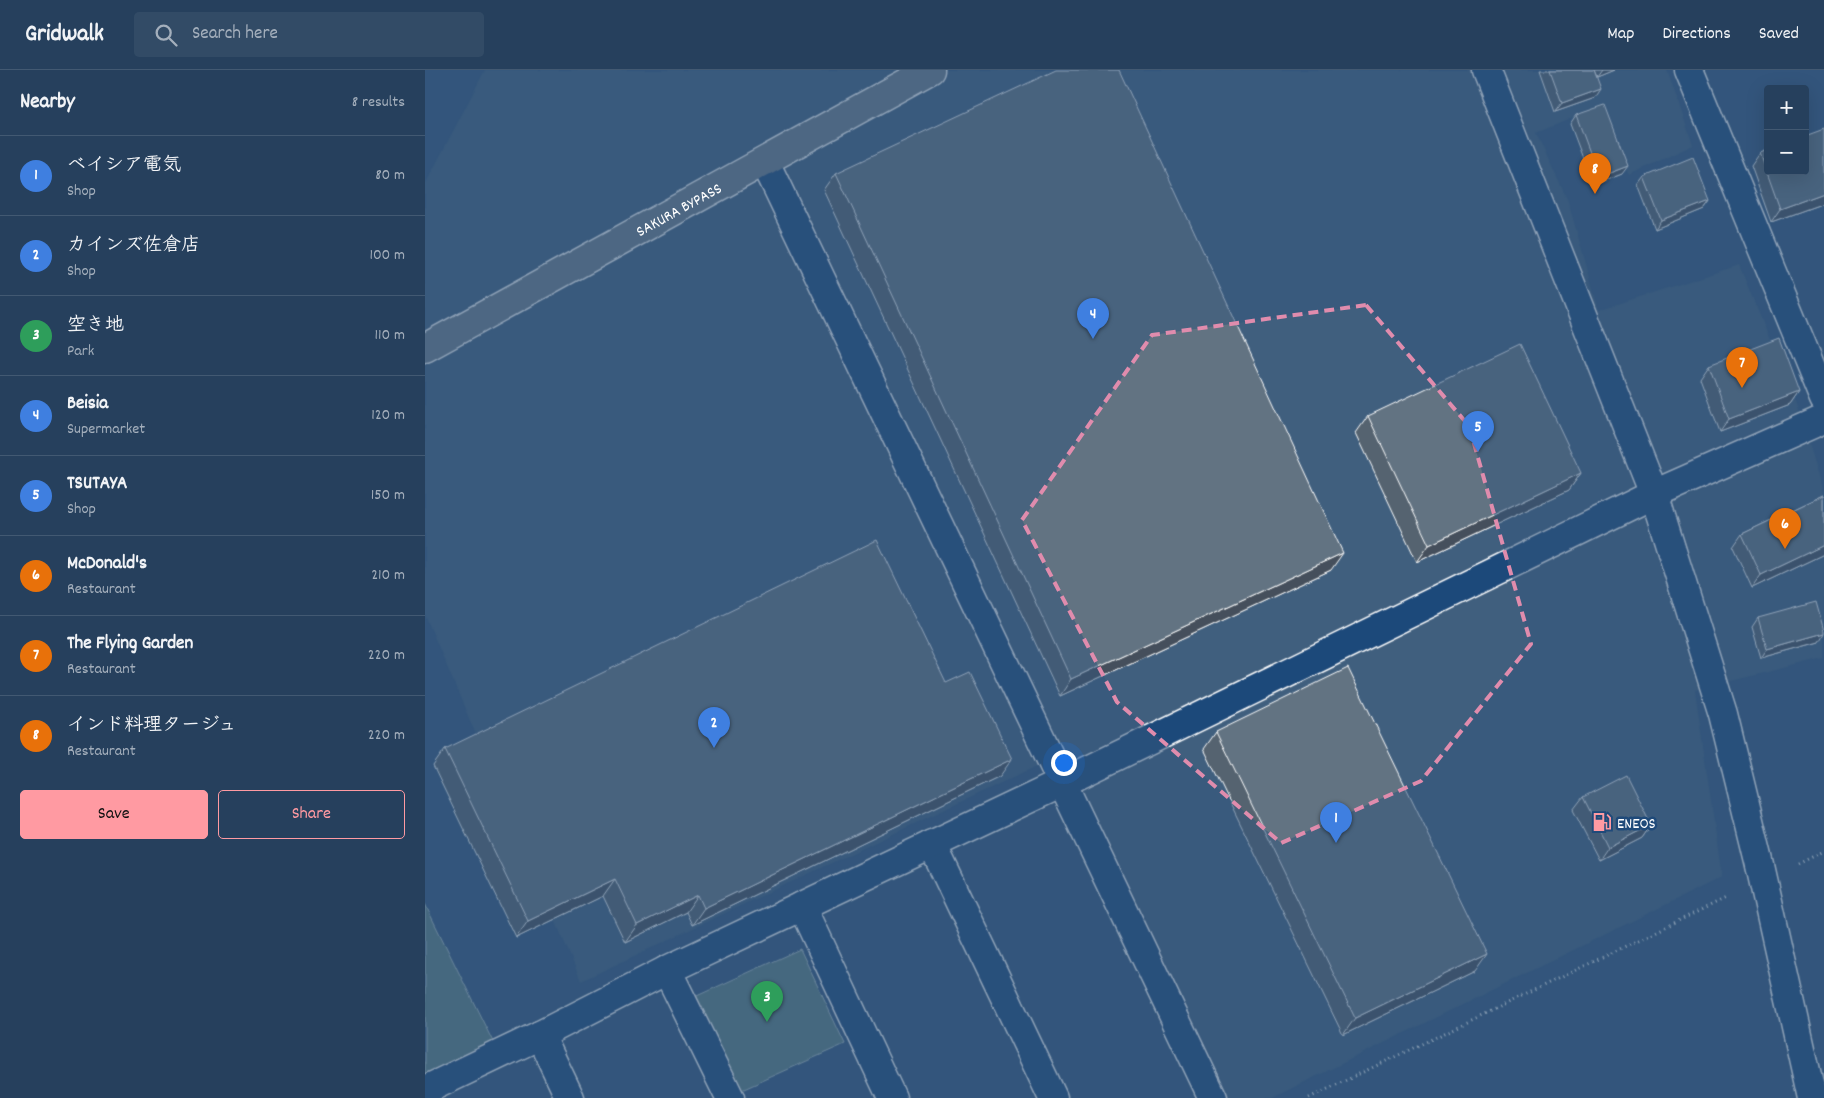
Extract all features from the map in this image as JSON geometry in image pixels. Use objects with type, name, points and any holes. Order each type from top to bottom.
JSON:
[{"type":"highway","name":"SAKURA BYPASS","points":[[425,348],[930,70]]},
{"type":"street","points":[[1486,70],[1654,494],[1723,714],[1759,861],[1811,1098]]},
{"type":"street","points":[[1689,70],[1824,399]]},
{"type":"street","points":[[765,162],[1213,1098]]},
{"type":"street","points":[[425,1090],[540,1035],[667,970],[1062,783],[1654,494],[1824,419]]},
{"type":"street","points":[[932,844],[1053,1098]]},
{"type":"street","points":[[802,906],[892,1098]]},
{"type":"street","points":[[667,970],[730,1098]]},
{"type":"street","points":[[540,1035],[570,1098]]},
{"type":"path","points":[[1798,864],[1824,852]]},
{"type":"path","points":[[1309,1098],[1727,898]]},
{"type":"highlighted area","points":[[1366,305],[1469,426],[1531,644],[1421,781],[1281,843],[1117,702],[1022,520],[1152,335]]},
{"type":"shaded area","points":[[485,70],[1667,70],[1693,145],[1629,175],[1597,108],[1536,133],[1568,201],[1599,310],[1739,265],[1797,405],[1824,492],[1824,658],[1695,690],[1722,877],[1272,1098],[1222,1098],[1056,757],[581,981],[425,615],[425,185]]},
{"type":"green space","points":[[425,904],[494,1044],[425,1077]]},
{"type":"green space","points":[[800,949],[845,1044],[735,1093],[688,1000]]},
{"type":"building","points":[[1056,70],[1119,70],[1343,553],[1071,679],[836,173]]},
{"type":"building","points":[[1550,70],[1594,70],[1601,89],[1562,103]]},
{"type":"building","points":[[1605,105],[1628,166],[1599,177],[1576,115]]},
{"type":"building","points":[[1824,129],[1824,193],[1780,209],[1768,175],[1809,175],[1809,135]]},
{"type":"building","points":[[1764,152],[1764,164],[1760,153]]},
{"type":"building","points":[[1693,157],[1710,201],[1661,220],[1644,177]]},
{"type":"building","points":[[1779,338],[1799,392],[1729,419],[1709,365]]},
{"type":"building","points":[[1520,344],[1581,473],[1429,545],[1368,416]]},
{"type":"building","points":[[1824,495],[1824,545],[1761,575],[1742,534]]},
{"type":"building","points":[[877,540],[946,683],[970,672],[1012,759],[704,908],[698,895],[637,925],[615,879],[528,921],[445,749]]},
{"type":"building","points":[[1816,602],[1824,633],[1767,649],[1758,618]]},
{"type":"building","points":[[1348,668],[1487,954],[1355,1018],[1216,732]]},
{"type":"building","points":[[1626,775],[1651,825],[1608,847],[1583,797]]},
{"type":"place","name":"インド料理タージュ","points":[[1595,194]]},
{"type":"place","name":"Beisia","points":[[1093,339]]},
{"type":"place","name":"The Flying Garden","points":[[1742,388]]},
{"type":"place","name":"TSUTAYA","points":[[1478,452]]},
{"type":"place","name":"McDonald's","points":[[1785,549]]},
{"type":"place","name":"カインズ佐倉店","points":[[714,748]]},
{"type":"place","name":"ENEOS","points":[[1602,822]]},
{"type":"place","name":"ベイシア電気","points":[[1336,843]]},
{"type":"place","name":"空き地","points":[[767,1022]]}]
